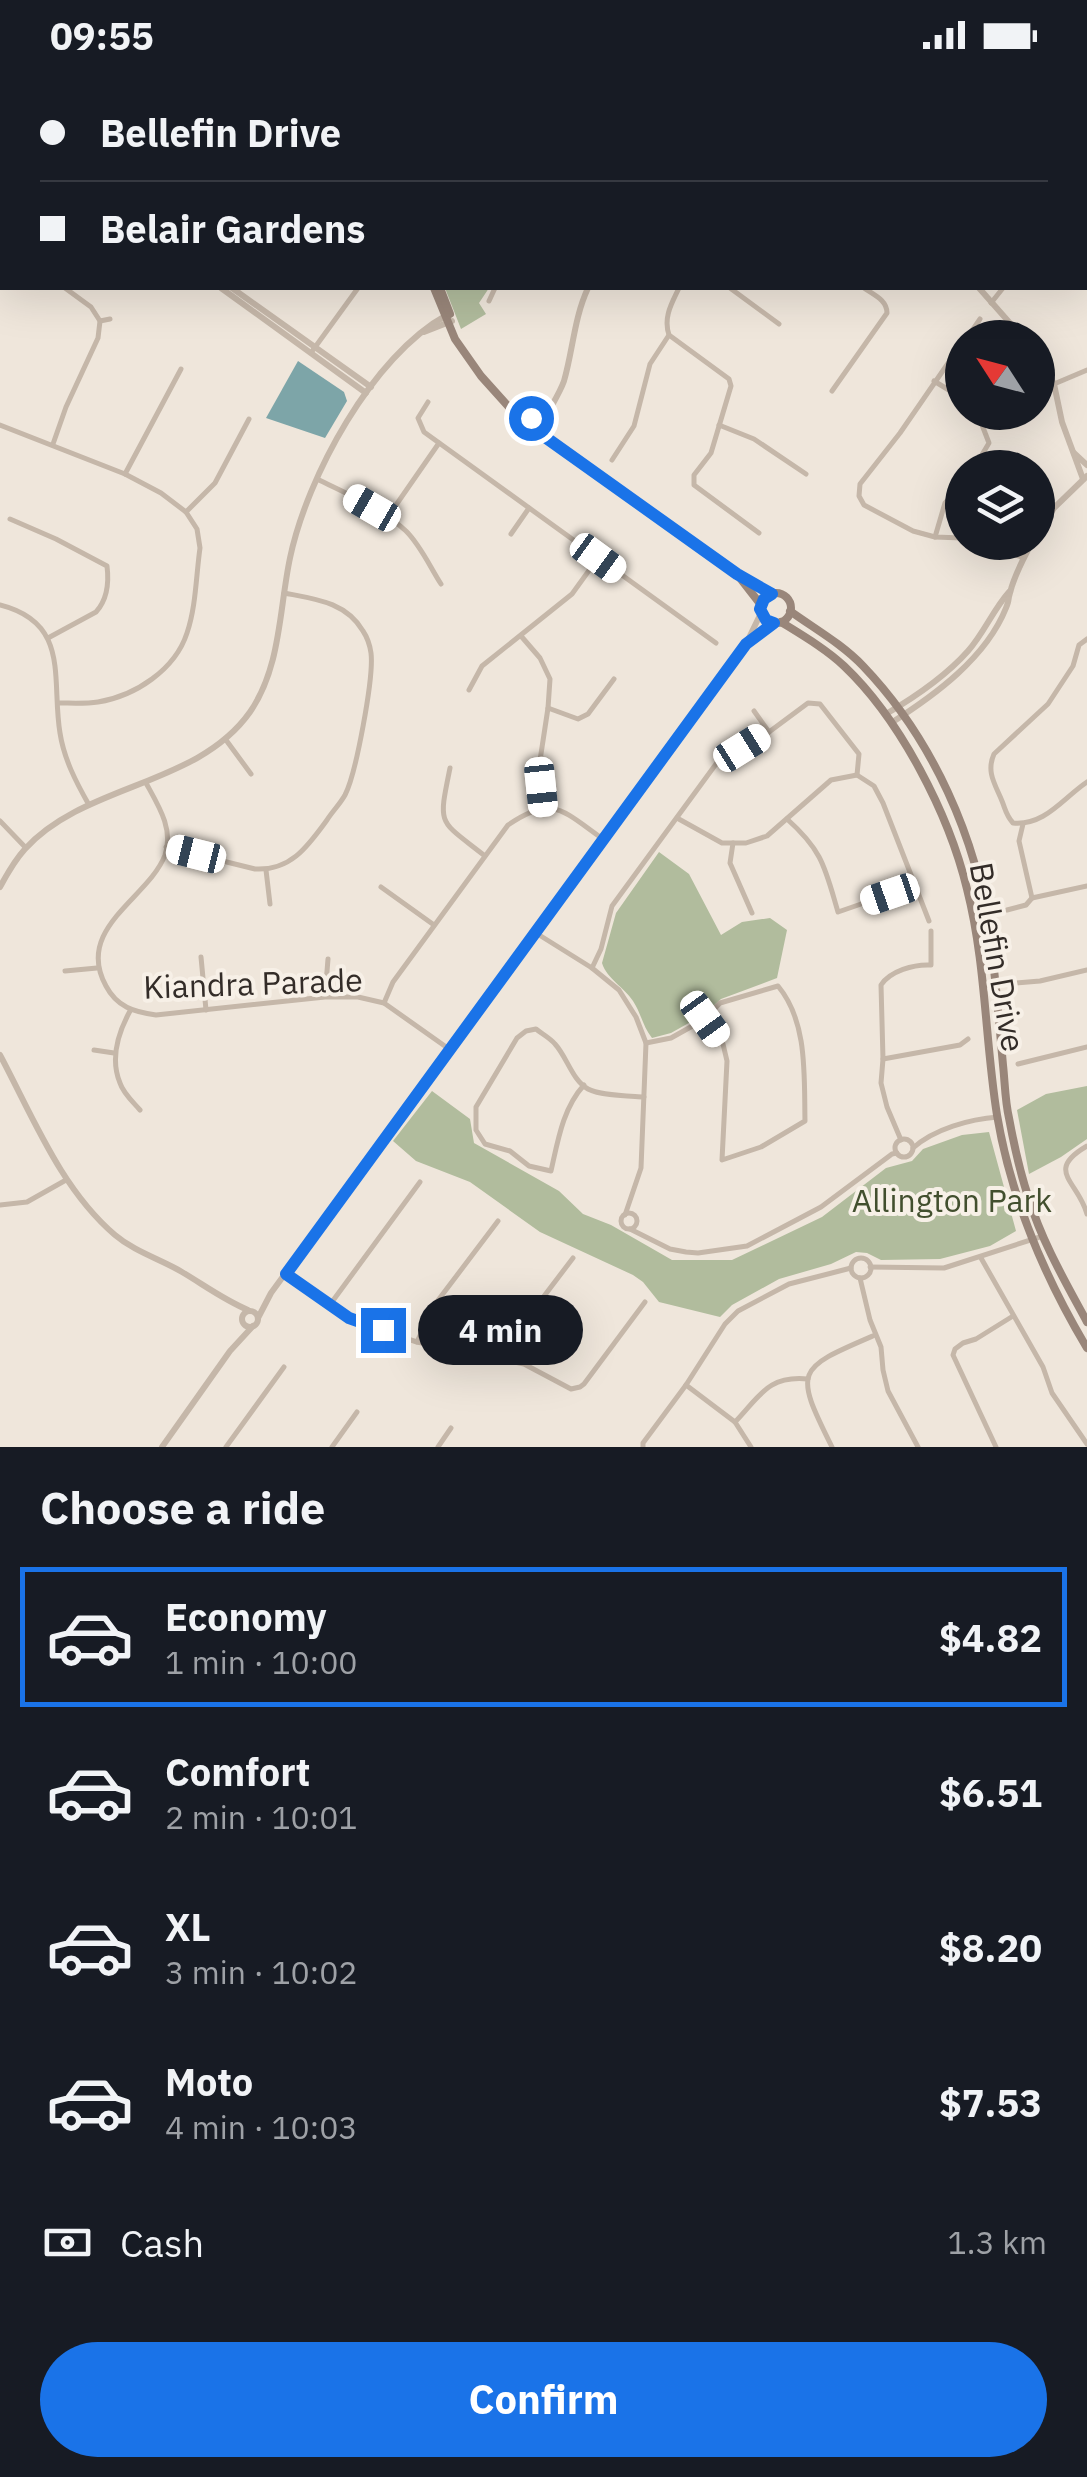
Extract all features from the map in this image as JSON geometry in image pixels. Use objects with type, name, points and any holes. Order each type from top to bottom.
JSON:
[{"type":"main road","points":[[438,290],[461,346],[502,401],[523,421],[737,574],[772,594],[782,594],[790,611],[778,623],[766,620],[737,574]]},
{"type":"main road","points":[[761,609],[764,599],[772,594]]},
{"type":"main road","name":"Bellefin Drive","points":[[790,611],[855,658],[900,711],[942,779],[970,848],[983,896],[1008,1116],[1028,1198],[1087,1322]]},
{"type":"main road","name":"Bellefin Drive","points":[[778,623],[842,664],[888,718],[929,786],[967,888],[998,1117],[1016,1193],[1031,1241],[1087,1348]]},
{"type":"street","points":[[53,444],[98,338],[100,321],[92,307],[68,290]]},
{"type":"street","points":[[224,290],[313,350]]},
{"type":"street","points":[[235,290],[368,390]]},
{"type":"street","points":[[313,350],[357,290]]},
{"type":"street","points":[[488,301],[494,290]]},
{"type":"street","points":[[538,432],[564,381],[587,290]]},
{"type":"street","points":[[678,290],[668,313],[669,335],[729,379],[731,386],[710,453],[694,474],[694,485],[759,533]]},
{"type":"street","points":[[733,290],[780,324]]},
{"type":"street","points":[[832,390],[886,313],[884,301],[867,290]]},
{"type":"street","points":[[981,290],[1007,320]]},
{"type":"street","points":[[991,303],[1001,290]]},
{"type":"street","points":[[100,321],[110,318]]},
{"type":"street","points":[[0,887],[26,848],[52,827],[89,805],[146,783],[226,740],[248,714],[269,675],[297,528],[316,479],[368,390],[408,343],[448,318]]},
{"type":"street","points":[[612,460],[634,426],[650,364],[669,335]]},
{"type":"street","points":[[945,366],[900,434],[860,484],[859,496],[864,505],[913,531],[945,537]]},
{"type":"street","points":[[125,474],[181,369]]},
{"type":"street","points":[[1055,384],[1087,370]]},
{"type":"street","points":[[934,381],[945,388]]},
{"type":"street","points":[[1055,389],[1073,457],[1085,478],[1055,507]]},
{"type":"street","points":[[428,402],[418,418],[424,432],[716,643]]},
{"type":"street","points":[[523,421],[546,412]]},
{"type":"street","points":[[186,512],[214,483],[249,419]]},
{"type":"street","points":[[0,425],[125,474],[176,502],[196,529],[200,548],[189,625],[178,654],[164,670],[123,695],[94,703],[58,702]]},
{"type":"street","points":[[719,425],[754,438],[806,474]]},
{"type":"street","points":[[387,518],[440,443]]},
{"type":"street","points":[[1073,452],[1087,465]]},
{"type":"street","points":[[316,479],[405,530],[441,584]]},
{"type":"street","points":[[935,536],[945,503]]},
{"type":"street","points":[[510,534],[529,508]]},
{"type":"street","points":[[10,519],[108,566],[105,598],[96,612],[48,638]]},
{"type":"street","points":[[469,690],[482,666],[572,594],[598,558]]},
{"type":"street","points":[[888,718],[968,652],[1010,591],[1023,560]]},
{"type":"street","points":[[146,783],[169,832],[166,847],[266,870],[304,851],[346,793],[371,680],[371,650],[348,613],[330,602],[284,592]]},
{"type":"street","points":[[0,606],[25,615],[48,638],[55,656],[59,728],[66,759],[89,805]]},
{"type":"street","points":[[163,1447],[230,1351],[253,1326],[271,1293],[746,644],[761,609]]},
{"type":"street","points":[[746,644],[778,623]]},
{"type":"street","points":[[520,635],[540,658],[550,679],[539,767],[543,808]]},
{"type":"street","points":[[1087,639],[1048,704],[994,754],[990,763],[1005,814],[1013,823],[1040,819],[1087,782]]},
{"type":"street","points":[[548,708],[578,719],[588,714],[614,679]]},
{"type":"street","points":[[592,968],[601,950],[612,906],[716,764],[808,703],[820,704],[859,754],[857,775]]},
{"type":"street","points":[[754,711],[769,732]]},
{"type":"street","points":[[226,740],[251,774]]},
{"type":"street","points":[[450,768],[441,813],[448,828],[485,856]]},
{"type":"street","points":[[677,818],[722,843],[746,843],[767,836],[831,780],[857,775],[874,786],[929,922]]},
{"type":"street","points":[[384,1003],[393,982],[508,825],[528,811],[543,808],[564,812],[603,838]]},
{"type":"street","points":[[787,819],[805,835],[821,858],[838,912],[916,885]]},
{"type":"street","points":[[0,821],[26,848]]},
{"type":"street","points":[[1023,824],[1019,841],[1032,898]]},
{"type":"street","points":[[732,843],[730,862],[752,913]]},
{"type":"street","name":"Kiandra Parade","points":[[166,847],[156,868],[111,922],[101,945],[98,968],[114,998],[130,1011],[156,1015],[326,996],[358,997],[384,1003],[449,1048]]},
{"type":"street","points":[[266,870],[270,904]]},
{"type":"street","points":[[1007,910],[1026,906],[1032,898],[1087,886]]},
{"type":"street","points":[[381,887],[434,925]]},
{"type":"street","points":[[901,1140],[881,1083],[881,985],[886,977],[919,964],[931,964],[930,931]]},
{"type":"street","points":[[536,933],[619,990],[636,1018],[646,1043],[641,1168],[622,1224],[670,1249],[698,1253],[746,1246],[821,1207],[892,1154],[906,1157],[920,1141],[952,1126],[1008,1116]]},
{"type":"street","points":[[200,957],[206,1010]]},
{"type":"street","points":[[326,996],[328,959]]},
{"type":"street","points":[[65,971],[98,968]]},
{"type":"street","points":[[982,986],[1040,982],[1087,970]]},
{"type":"street","points":[[646,1043],[671,1038],[705,1019],[720,1003],[778,986],[789,999],[804,1054],[805,1121],[761,1147],[722,1160],[727,1061],[723,1044],[705,1019]]},
{"type":"street","points":[[130,1011],[114,1053],[120,1085],[140,1110]]},
{"type":"street","points":[[584,1084],[562,1124],[550,1171],[529,1166],[510,1151],[485,1144],[476,1130],[476,1107],[517,1038],[536,1029],[554,1042],[588,1089],[644,1097]]},
{"type":"street","points":[[883,1059],[960,1045],[968,1038]]},
{"type":"street","points":[[1018,1064],[1087,1047]]},
{"type":"street","points":[[94,1050],[114,1053]]},
{"type":"street","points":[[0,1056],[66,1180],[106,1226],[121,1240],[256,1313],[258,1318]]},
{"type":"street","points":[[901,1140],[910,1142],[913,1148]]},
{"type":"street","points":[[898,1154],[896,1144],[901,1140]]},
{"type":"street","points":[[1087,1146],[1070,1156],[1065,1174],[1084,1200],[1087,1214]]},
{"type":"street","points":[[0,1205],[27,1202],[66,1180]]},
{"type":"street","points":[[329,1306],[420,1182]]},
{"type":"street","points":[[628,1214],[636,1216],[644,1236]]},
{"type":"street","points":[[417,1342],[432,1308],[498,1221]]},
{"type":"street","points":[[630,1229],[637,1224]]},
{"type":"street","points":[[870,1267],[944,1268],[1043,1236]]},
{"type":"street","points":[[507,1360],[516,1332],[573,1258]]},
{"type":"street","points":[[859,1258],[867,1260],[870,1267],[868,1275],[860,1278],[853,1275],[851,1268],[859,1258]]},
{"type":"street","points":[[980,1258],[1044,1367],[1052,1392],[1087,1444]]},
{"type":"street","points":[[644,1447],[738,1312],[789,1284],[851,1268]]},
{"type":"street","points":[[286,1274],[329,1306],[362,1324],[417,1342],[534,1367],[566,1387],[580,1387],[645,1302]]},
{"type":"street","points":[[860,1278],[881,1348],[888,1390],[918,1447]]},
{"type":"street","points":[[230,1351],[242,1318],[271,1293]]},
{"type":"street","points":[[226,1300],[244,1325],[253,1326]]},
{"type":"street","points":[[996,1447],[953,1355],[963,1343],[1012,1316]]},
{"type":"street","points":[[832,1447],[810,1404],[808,1379],[820,1360],[876,1335]]},
{"type":"street","points":[[226,1447],[284,1367]]},
{"type":"street","points":[[735,1422],[776,1381],[808,1379]]},
{"type":"street","points":[[686,1385],[735,1422],[751,1447]]},
{"type":"street","points":[[332,1447],[357,1412]]},
{"type":"street","points":[[438,1447],[451,1428]]},
{"type":"green space","points":[[446,290],[488,290],[479,303],[486,314],[461,329]]},
{"type":"green space","points":[[659,852],[689,874],[721,935],[742,922],[770,918],[787,930],[777,978],[721,999],[703,1015],[671,1033],[652,1038],[633,1001],[602,963],[616,913]]},
{"type":"green space","points":[[1087,1086],[1087,1139],[1029,1174],[1017,1110],[1046,1094]]},
{"type":"green space","name":"Allington Park","points":[[432,1091],[470,1119],[474,1143],[559,1191],[583,1214],[611,1225],[672,1260],[732,1260],[822,1217],[886,1168],[912,1161],[923,1149],[962,1135],[989,1132],[1016,1231],[990,1246],[940,1259],[881,1260],[856,1252],[831,1264],[779,1279],[732,1305],[720,1317],[659,1302],[633,1275],[540,1232],[470,1182],[416,1161],[393,1141]]},
{"type":"water","points":[[298,361],[344,392],[347,401],[325,438],[266,418]]},
{"type":"route","points":[[383,1330],[349,1318],[286,1274],[746,644],[774,623],[766,620],[760,609],[764,599],[772,594],[737,574],[538,432],[546,412],[531,418]]}]
